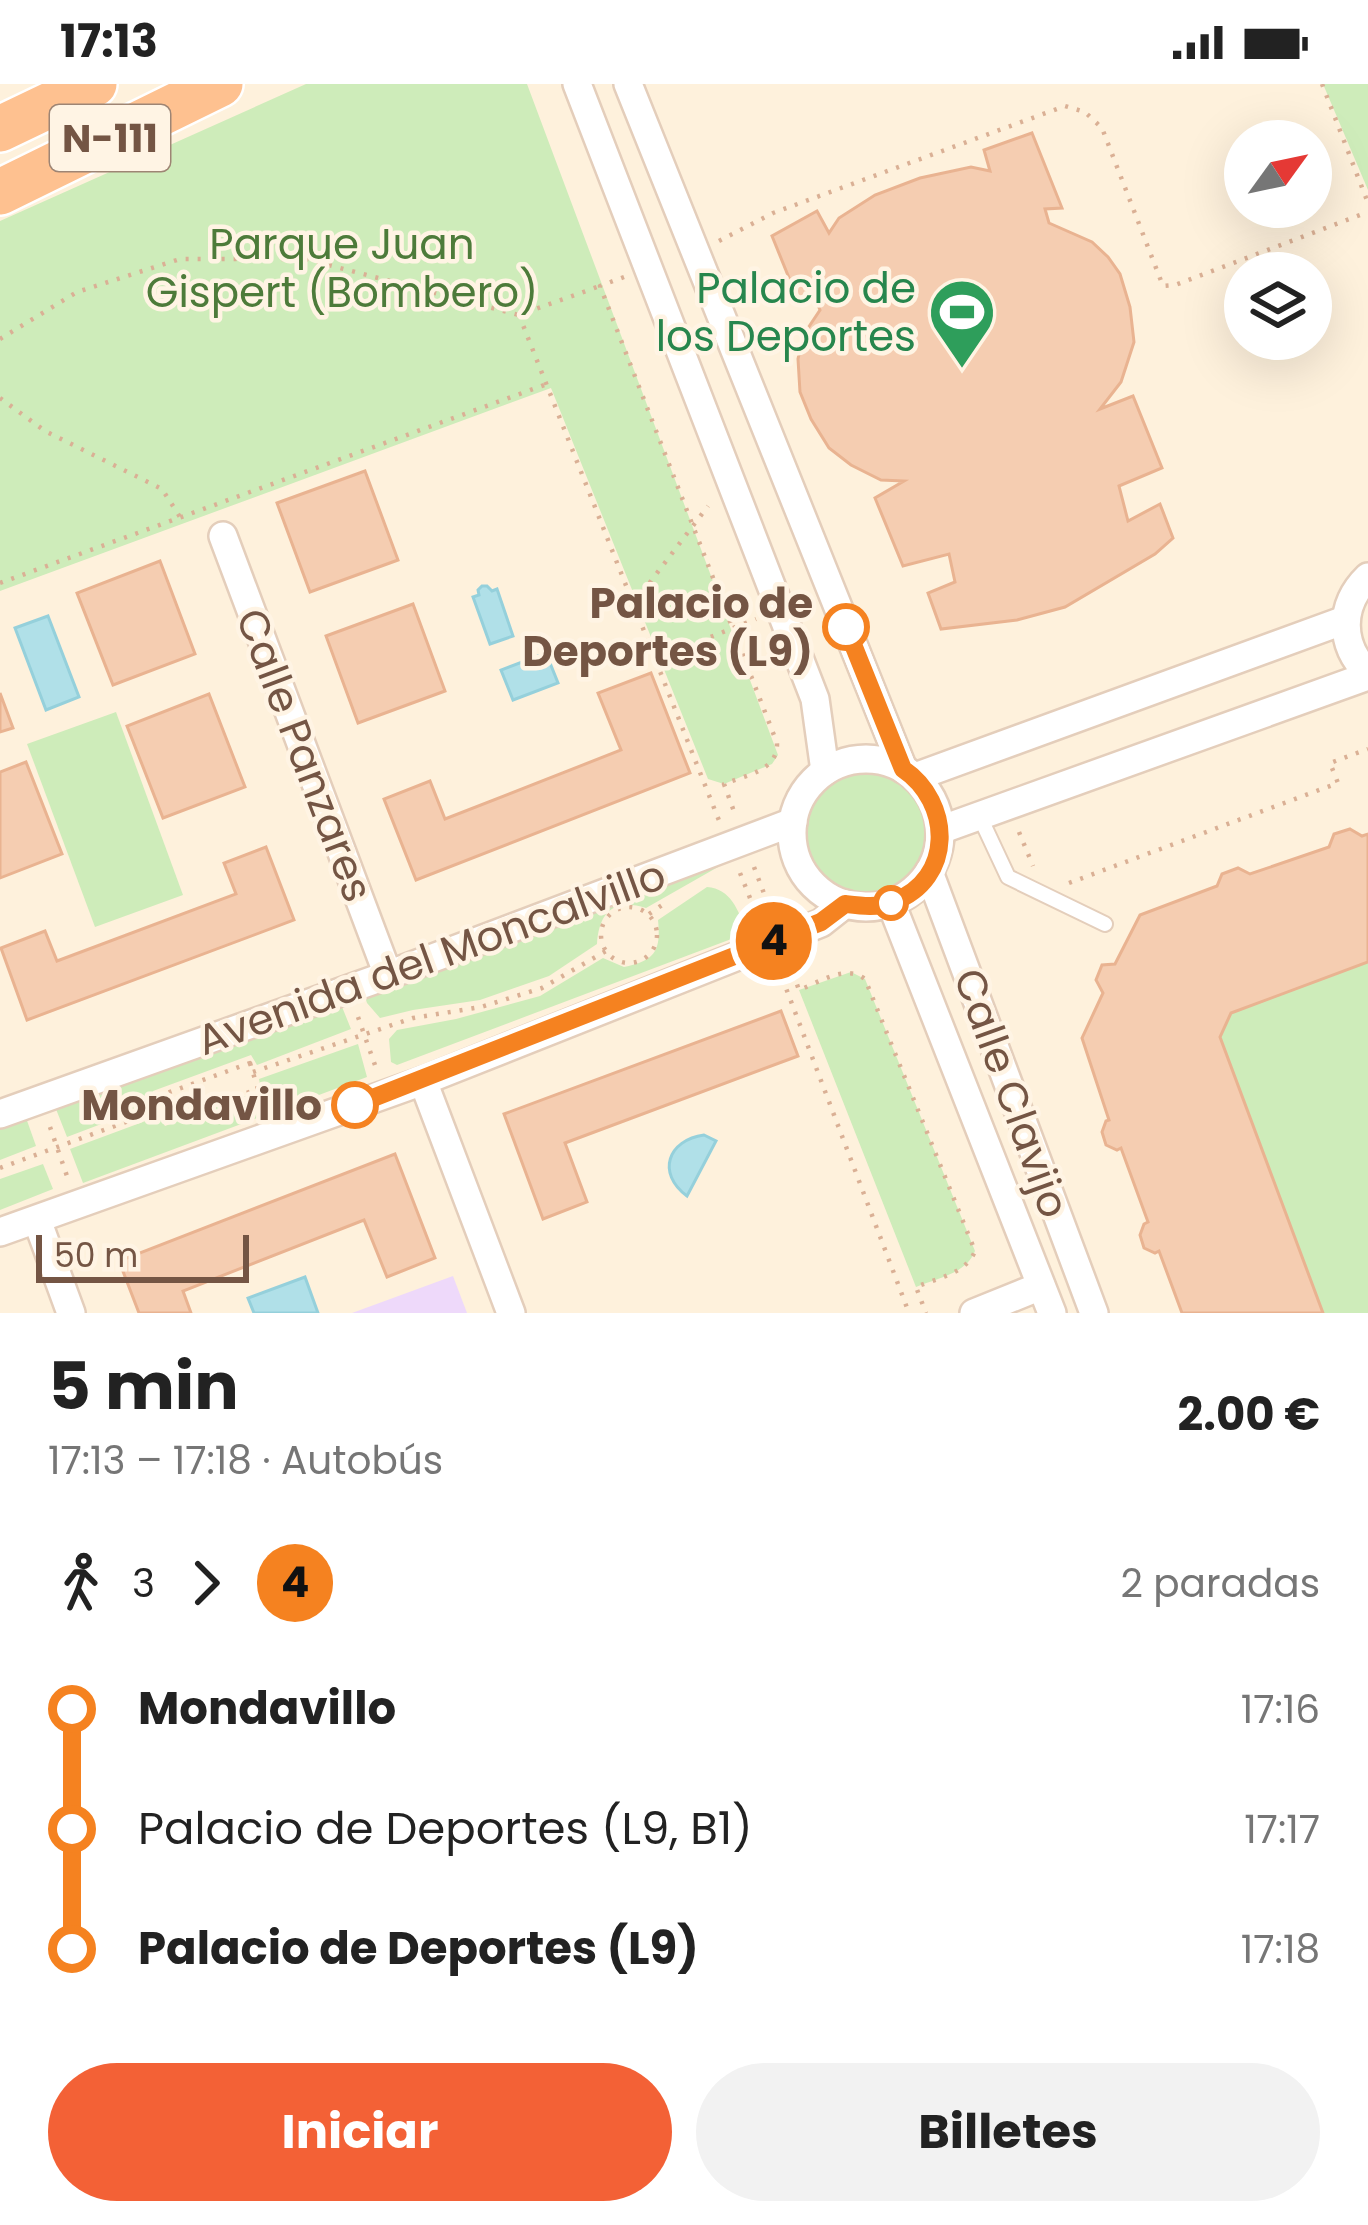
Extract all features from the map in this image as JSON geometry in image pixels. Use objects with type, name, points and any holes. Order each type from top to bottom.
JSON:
[{"type":"highway","name":"N-111","points":[[0,129],[94,84]]},
{"type":"highway","name":"N-111","points":[[0,192],[220,84]]},
{"type":"street","points":[[578,84],[815,699],[825,771]]},
{"type":"street","points":[[628,84],[909,773]]},
{"type":"street","name":"Calle Panzares","points":[[223,536],[388,975]]},
{"type":"street","points":[[940,830],[1368,675],[1350,648],[1346,620],[1351,598],[1368,577]]},
{"type":"street","points":[[909,773],[1346,620]]},
{"type":"street","points":[[884,761],[909,773],[928,792],[937,810],[940,845],[929,872],[906,896],[891,903],[868,907],[829,897],[804,873],[792,840],[803,794],[825,771],[843,762],[884,761]]},
{"type":"street","name":"Avenida del Moncalvillo","points":[[0,1114],[793,823]]},
{"type":"street","name":"Calle Clavijo","points":[[929,872],[1094,1313]]},
{"type":"street","name":"Calle Clavijo","points":[[891,903],[1046,1300]]},
{"type":"street","points":[[0,1232],[423,1081],[821,922],[845,904]]},
{"type":"street","points":[[423,1081],[511,1313]]},
{"type":"street","points":[[37,1220],[71,1313]]},
{"type":"street","points":[[974,1313],[1046,1300]]},
{"type":"lane","points":[[979,815],[1008,877],[1105,924]]},
{"type":"path","points":[[1322,84],[1368,203]]},
{"type":"path","points":[[695,251],[773,213],[1065,106],[1085,112],[1102,128],[1163,286],[1368,212]]},
{"type":"path","points":[[0,339],[77,292],[180,259],[306,259],[519,315],[649,268]]},
{"type":"path","points":[[600,286],[777,742],[778,755],[772,764],[724,784],[736,844],[799,990],[842,973],[865,979],[975,1252],[965,1267],[916,1287],[926,1313]]},
{"type":"path","points":[[519,315],[655,659],[775,941],[909,1313]]},
{"type":"path","points":[[0,583],[547,384]]},
{"type":"path","points":[[0,398],[45,431],[162,489],[180,517]]},
{"type":"path","points":[[633,604],[730,478]]},
{"type":"path","points":[[655,659],[781,610]]},
{"type":"path","points":[[1067,884],[1338,783],[1330,764],[1368,749]]},
{"type":"path","points":[[1008,805],[1034,868]]},
{"type":"path","points":[[641,909],[655,922],[657,940],[648,956],[631,963],[606,951],[601,934],[614,910],[641,909]]},
{"type":"path","points":[[253,1072],[413,1018],[482,1007],[542,988],[606,951]]},
{"type":"path","points":[[348,989],[386,1094]]},
{"type":"path","points":[[250,1063],[259,1089],[170,1119],[164,1108],[159,1096],[250,1063]]},
{"type":"path","points":[[40,1099],[77,1205]]},
{"type":"path","points":[[0,1168],[164,1108]]},
{"type":"shaded area","points":[[453,1276],[467,1313],[352,1313]]},
{"type":"green space","name":"Parque Juan Gispert (Bombero)","points":[[306,84],[527,84],[778,755],[772,764],[724,784],[708,779],[551,388],[0,591],[0,221]]},
{"type":"green space","points":[[1323,84],[1368,84],[1368,190]]},
{"type":"green space","points":[[116,712],[183,895],[95,927],[27,744]]},
{"type":"green space","points":[[867,772],[890,776],[910,790],[924,810],[928,833],[924,856],[910,876],[890,890],[867,894],[844,890],[824,876],[810,856],[806,833],[810,810],[824,790],[844,776]]},
{"type":"green space","points":[[719,857],[718,867],[646,908],[625,905],[610,910],[601,923],[597,944],[549,976],[480,1000],[380,1018],[367,1003],[363,990]]},
{"type":"green space","points":[[707,887],[732,902],[746,930],[742,935],[397,1065],[391,1062],[389,1039],[397,1030],[540,996],[603,958],[624,967],[643,961],[657,946],[658,920]]},
{"type":"green space","points":[[1368,962],[1368,1313],[1323,1313],[1220,1037],[1231,1013]]},
{"type":"green space","points":[[851,972],[865,979],[975,1251],[958,1270],[916,1287],[799,990]]},
{"type":"green space","points":[[338,997],[351,1029],[257,1065],[251,1055],[153,1091],[154,1104],[67,1137],[54,1104]]},
{"type":"green space","points":[[358,1044],[367,1077],[83,1183],[70,1149],[159,1116],[165,1126],[261,1090],[259,1079]]},
{"type":"green space","points":[[25,1115],[36,1146],[0,1160],[0,1124]]},
{"type":"green space","points":[[43,1164],[53,1189],[0,1210],[0,1179]]},
{"type":"water","points":[[482,586],[497,589],[513,636],[490,644],[473,597]]},
{"type":"water","points":[[48,616],[79,697],[46,710],[15,628]]},
{"type":"water","points":[[546,653],[558,683],[513,700],[501,670]]},
{"type":"water","points":[[704,1135],[716,1141],[687,1196],[672,1177],[670,1159],[682,1143]]},
{"type":"water","points":[[305,1277],[318,1313],[254,1313],[248,1298]]},
{"type":"building","name":"Palacio de los Deportes","points":[[1032,133],[1062,208],[1045,209],[1049,223],[1092,242],[1108,257],[1120,274],[1130,307],[1134,342],[1121,382],[1100,409],[1133,396],[1162,468],[1119,486],[1128,521],[1160,504],[1173,538],[1155,554],[1065,607],[1017,620],[941,629],[928,593],[955,582],[949,554],[903,566],[875,498],[904,481],[881,480],[851,465],[829,448],[811,419],[800,392],[798,359],[804,334],[820,310],[815,298],[800,305],[772,236],[817,211],[829,233],[839,218],[875,195],[920,178],[971,167],[990,171],[984,150]]},
{"type":"building","points":[[365,471],[398,560],[310,592],[277,503]]},
{"type":"building","points":[[160,561],[195,654],[113,685],[77,593]]},
{"type":"building","points":[[413,604],[445,691],[358,723],[326,636]]},
{"type":"building","points":[[651,673],[690,773],[416,880],[384,799],[430,781],[445,819],[621,750],[598,693]]},
{"type":"building","points":[[0,693],[13,728],[0,732]]},
{"type":"building","points":[[209,694],[245,787],[163,818],[127,726]]},
{"type":"building","points":[[26,762],[62,854],[0,878],[0,772]]},
{"type":"building","points":[[1350,829],[1368,834],[1368,962],[1231,1013],[1220,1037],[1323,1313],[1182,1313],[1159,1251],[1144,1248],[1140,1235],[1148,1222],[1121,1148],[1106,1145],[1102,1132],[1109,1120],[1082,1038],[1103,993],[1096,980],[1102,965],[1115,964],[1140,915],[1217,886],[1222,874],[1238,868],[1250,874],[1329,847],[1334,834]]},
{"type":"building","points":[[266,847],[294,920],[27,1020],[1,948],[45,931],[57,961],[236,894],[224,863]]},
{"type":"building","points":[[781,1011],[798,1056],[565,1143],[587,1202],[543,1219],[504,1114]]},
{"type":"building","points":[[395,1154],[435,1258],[387,1277],[364,1220],[183,1291],[191,1313],[139,1313],[119,1261]]},
{"type":"bus line","name":"4","points":[[355,1105],[821,922],[845,904],[891,903],[919,885],[940,845],[937,810],[928,792],[903,769],[846,627]]},
{"type":"place","name":"Palacio de los Deportes","points":[[962,371]]},
{"type":"place","name":"Palacio de Deportes (L9)","points":[[846,627]]},
{"type":"place","name":"Mondavillo","points":[[355,1105]]}]
